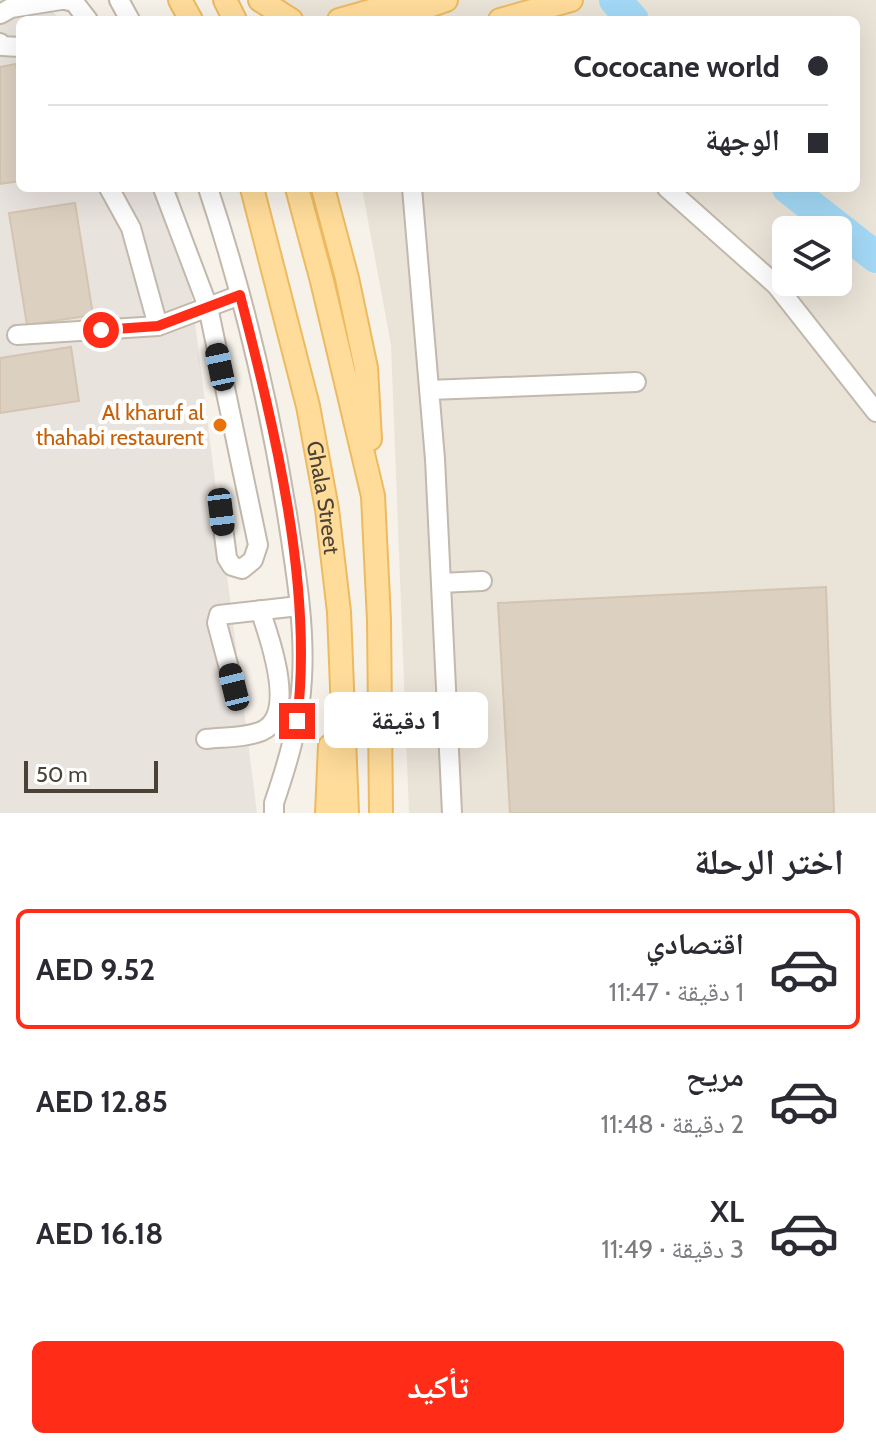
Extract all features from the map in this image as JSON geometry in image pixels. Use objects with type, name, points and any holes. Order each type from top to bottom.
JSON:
[{"type":"main road","points":[[260,0],[285,16]]},
{"type":"main road","points":[[353,16],[410,0]]},
{"type":"main road","points":[[399,16],[446,0]]},
{"type":"main road","points":[[514,16],[571,0]]},
{"type":"main road","name":"Ghala Street","points":[[253,192],[308,406],[327,509],[339,612],[347,813]]},
{"type":"main road","name":"Ghala Street","points":[[298,192],[373,496],[379,620],[381,813]]},
{"type":"main road","points":[[324,192],[366,368],[373,496]]},
{"type":"main road","points":[[327,813],[331,730],[342,699]]},
{"type":"main road","points":[[379,753],[387,777],[391,813]]},
{"type":"street","points":[[0,14],[11,8],[63,0],[74,2],[85,16]]},
{"type":"street","points":[[111,192],[131,228],[158,326]]},
{"type":"street","points":[[165,192],[208,307],[258,545],[253,560],[242,569],[232,566],[227,558],[221,512]]},
{"type":"street","points":[[209,192],[230,254],[278,456],[299,606],[302,678],[294,743],[274,803],[274,813]]},
{"type":"street","points":[[412,192],[429,390],[452,813]]},
{"type":"street","points":[[671,192],[776,285],[876,412]]},
{"type":"street","points":[[17,335],[158,326],[240,295]]},
{"type":"street","points":[[429,390],[636,382]]},
{"type":"street","points":[[441,583],[482,581]]},
{"type":"street","points":[[234,687],[217,619],[223,614],[299,606]]},
{"type":"street","points":[[206,739],[261,732],[270,726],[276,716],[279,688],[275,654],[260,610]]},
{"type":"shaded area","points":[[0,0],[44,0],[57,16],[16,16],[16,192],[179,192],[257,813],[0,813]]},
{"type":"shaded area","points":[[275,0],[876,0],[876,813],[409,813],[391,345],[363,192],[860,192],[860,16],[283,16]]},
{"type":"building","points":[[16,64],[16,182],[0,184],[0,67]]},
{"type":"building","points":[[75,203],[93,315],[27,325],[9,213]]},
{"type":"building","points":[[71,347],[79,401],[0,413],[0,358]]},
{"type":"building","points":[[826,587],[834,813],[510,813],[498,603]]},
{"type":"waterway","points":[[615,0],[629,16]]},
{"type":"waterway","points":[[793,192],[876,257]]},
{"type":"place","name":"Al kharuf al thahabi restaurent","points":[[220,425]]},
{"type":"route","points":[[101,330],[158,326],[240,295],[278,456],[296,572],[302,678],[297,721]]}]
